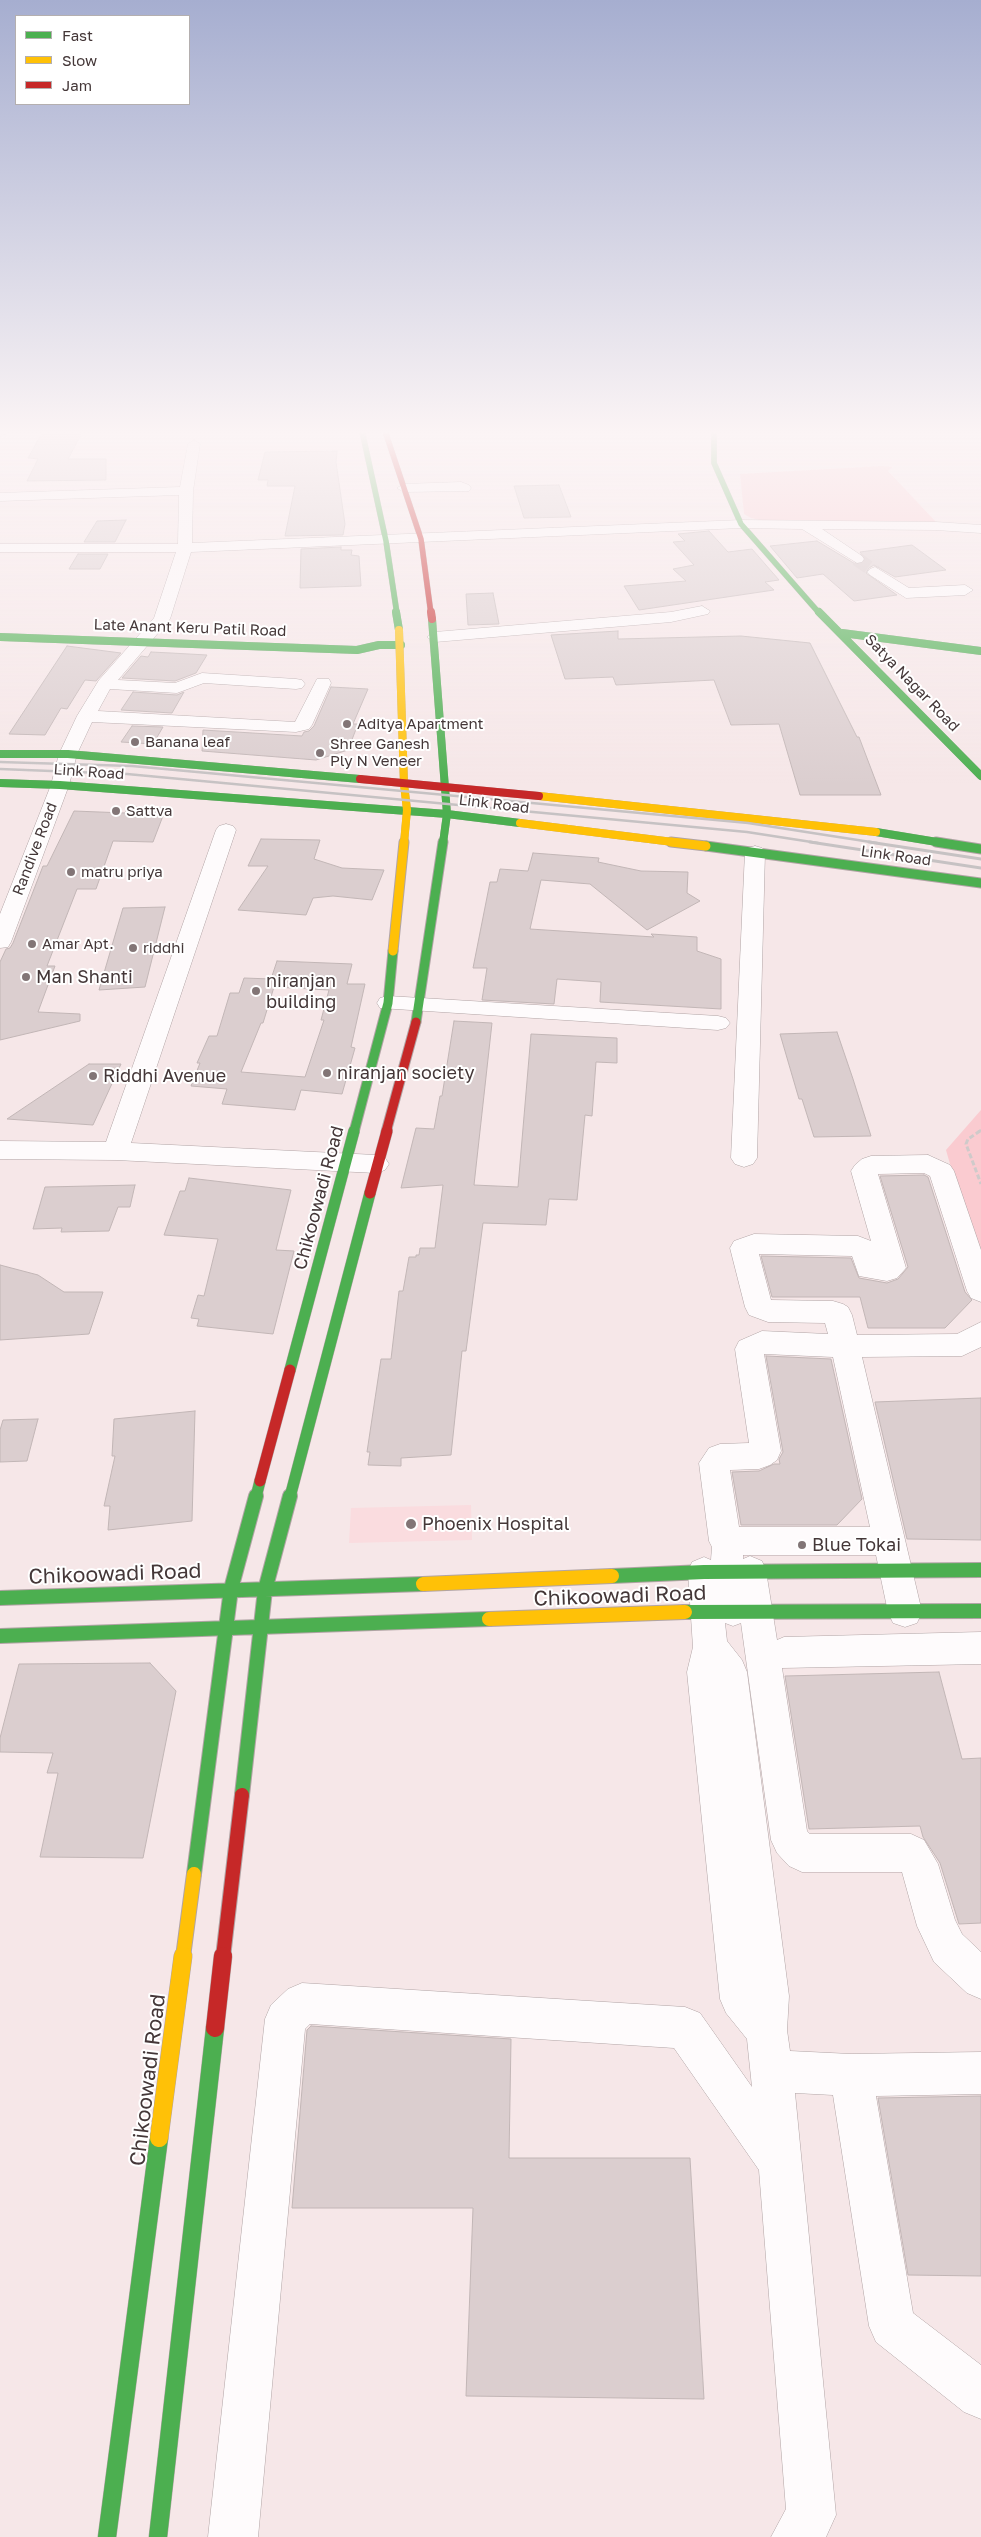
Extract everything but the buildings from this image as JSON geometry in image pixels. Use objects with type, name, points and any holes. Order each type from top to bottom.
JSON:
[{"type":"street","name":"Randive Road","points":[[0,942],[60,785],[68,754],[94,702],[162,619],[185,549]]},
{"type":"street","name":"Chikoowadi Road","points":[[107,2537],[232,1589],[388,1003],[407,810],[404,784],[408,762],[401,645],[387,549]]},
{"type":"street","points":[[158,2537],[265,1590],[376,1164],[420,1006],[447,814],[435,637],[423,549]]},
{"type":"street","name":"Satya Nagar Road","points":[[763,549],[803,596],[842,633],[981,776]]},
{"type":"street","points":[[843,549],[857,559]]},
{"type":"street","points":[[875,572],[906,593],[965,590]]},
{"type":"street","points":[[435,637],[671,616],[702,611]]},
{"type":"street","name":"Late Anant Keru Patil Road","points":[[0,627],[357,650],[379,645]]},
{"type":"street","name":"Late Anant Keru Patil Road","points":[[0,637],[147,635],[177,631],[357,640],[379,645],[401,645]]},
{"type":"street","name":"Satya Nagar Road","points":[[842,633],[981,651]]},
{"type":"street","points":[[94,702],[177,688],[202,678],[296,684]]},
{"type":"street","points":[[94,702],[296,727],[303,724],[323,683]]},
{"type":"street","name":"Link Road","points":[[0,754],[68,754],[404,784],[446,786],[855,828],[981,849]]},
{"type":"street","points":[[428,762],[444,763]]},
{"type":"street","name":"Link Road","points":[[0,783],[60,785],[447,814],[754,852],[981,883]]},
{"type":"street","points":[[116,1151],[226,830]]},
{"type":"street","points":[[744,1158],[754,852]]},
{"type":"street","points":[[388,1003],[718,1023]]},
{"type":"street","points":[[0,1150],[116,1151],[376,1164]]},
{"type":"street","points":[[905,1612],[838,1316],[833,1312],[768,1311],[759,1307],[744,1248],[754,1244],[858,1246],[864,1250],[869,1270],[887,1270],[892,1268],[864,1171],[871,1165],[928,1164],[942,1171],[981,1291]]},
{"type":"street","points":[[981,1332],[962,1345],[846,1346],[762,1342],[750,1348],[766,1451],[759,1456],[720,1457],[714,1463],[732,1611],[790,1840],[802,1853],[911,1853],[919,1864],[937,1926],[948,1948],[981,1979]]},
{"type":"street","points":[[727,1564],[893,1555],[981,1570]]},
{"type":"street","name":"Chikoowadi Road","points":[[0,1598],[232,1589],[265,1590],[523,1584],[727,1564]]},
{"type":"street","points":[[727,1564],[732,1611],[710,1647],[704,1672],[740,1999],[766,2030],[772,2072],[811,2515],[796,2537]]},
{"type":"street","name":"Chikoowadi Road","points":[[0,1636],[227,1627],[260,1628],[523,1613],[981,1611]]},
{"type":"street","points":[[784,1653],[981,1648]]},
{"type":"street","points":[[233,2537],[285,2019],[302,2003],[685,2028],[780,2163]]},
{"type":"street","points":[[772,2072],[850,2075],[981,2073]]},
{"type":"street","points":[[850,2075],[892,2326],[981,2395]]},
{"type":"path","points":[[981,1130],[968,1139],[966,1144],[981,1184]]},
{"type":"shaded area","points":[[981,1110],[981,1273],[946,1150]]},
{"type":"shaded area","name":"Phoenix Hospital","points":[[471,1505],[472,1540],[349,1543],[351,1508]]},
{"type":"tunnel","points":[[857,559],[875,572]]},
{"type":"railway","points":[[0,762],[132,766],[748,823],[877,843]]},
{"type":"railway","points":[[0,769],[127,774],[747,832],[818,843]]},
{"type":"railway","points":[[810,842],[981,868]]},
{"type":"railway","points":[[869,842],[981,859]]},
{"type":"traffic: fast","points":[[387,549],[399,630]]},
{"type":"traffic: fast","points":[[763,549],[803,596],[981,776]]},
{"type":"traffic: fast","points":[[416,1022],[420,1006],[447,814],[432,619]]},
{"type":"traffic: fast","points":[[842,633],[981,651]]},
{"type":"traffic: fast","points":[[0,637],[357,650],[379,645],[401,645]]},
{"type":"traffic: fast","points":[[0,754],[68,754],[360,779]]},
{"type":"traffic: fast","points":[[0,783],[60,785],[447,814],[520,823]]},
{"type":"traffic: fast","points":[[876,832],[981,849]]},
{"type":"traffic: fast","points":[[706,846],[981,883]]},
{"type":"traffic: fast","points":[[290,1370],[388,1003],[393,951]]},
{"type":"traffic: fast","points":[[242,1795],[265,1590],[370,1193]]},
{"type":"traffic: fast","points":[[194,1874],[231,1589],[260,1481]]},
{"type":"traffic: fast","points":[[612,1576],[704,1572],[981,1570]]},
{"type":"traffic: fast","points":[[0,1598],[423,1584]]},
{"type":"traffic: fast","points":[[685,1612],[981,1611]]},
{"type":"traffic: fast","points":[[0,1636],[489,1619]]},
{"type":"traffic: fast","points":[[158,2537],[215,2028]]},
{"type":"traffic: fast","points":[[107,2537],[159,2138]]},
{"type":"traffic: slow","points":[[393,951],[407,810],[404,784],[399,630]]},
{"type":"traffic: slow","points":[[539,796],[876,832]]},
{"type":"traffic: slow","points":[[520,823],[706,846]]},
{"type":"traffic: slow","points":[[423,1584],[612,1576]]},
{"type":"traffic: slow","points":[[489,1619],[685,1612]]},
{"type":"traffic: slow","points":[[159,2138],[194,1874]]},
{"type":"traffic: jam","points":[[422,549],[432,619]]},
{"type":"traffic: jam","points":[[360,779],[539,796]]},
{"type":"traffic: jam","points":[[370,1193],[416,1022]]},
{"type":"traffic: jam","points":[[260,1481],[290,1370]]},
{"type":"traffic: jam","points":[[215,2028],[242,1795]]},
{"type":"place","name":"Aditya Apartment","points":[[347,724]]},
{"type":"place","name":"Banana leaf","points":[[135,742]]},
{"type":"place","name":"Shree Ganesh Ply N Veneer","points":[[320,753]]},
{"type":"place","name":"Sattva","points":[[116,811]]},
{"type":"place","name":"matru priya","points":[[71,872]]},
{"type":"place","name":"Amar Apt.","points":[[32,944]]},
{"type":"place","name":"riddhi","points":[[133,948]]},
{"type":"place","name":"Man Shanti","points":[[26,977]]},
{"type":"place","name":"niranjan building","points":[[256,991]]},
{"type":"place","name":"niranjan society","points":[[327,1073]]},
{"type":"place","name":"Riddhi Avenue","points":[[93,1076]]},
{"type":"place","name":"Phoenix Hospital","points":[[411,1524]]},
{"type":"place","name":"Blue Tokai","points":[[802,1545]]}]
